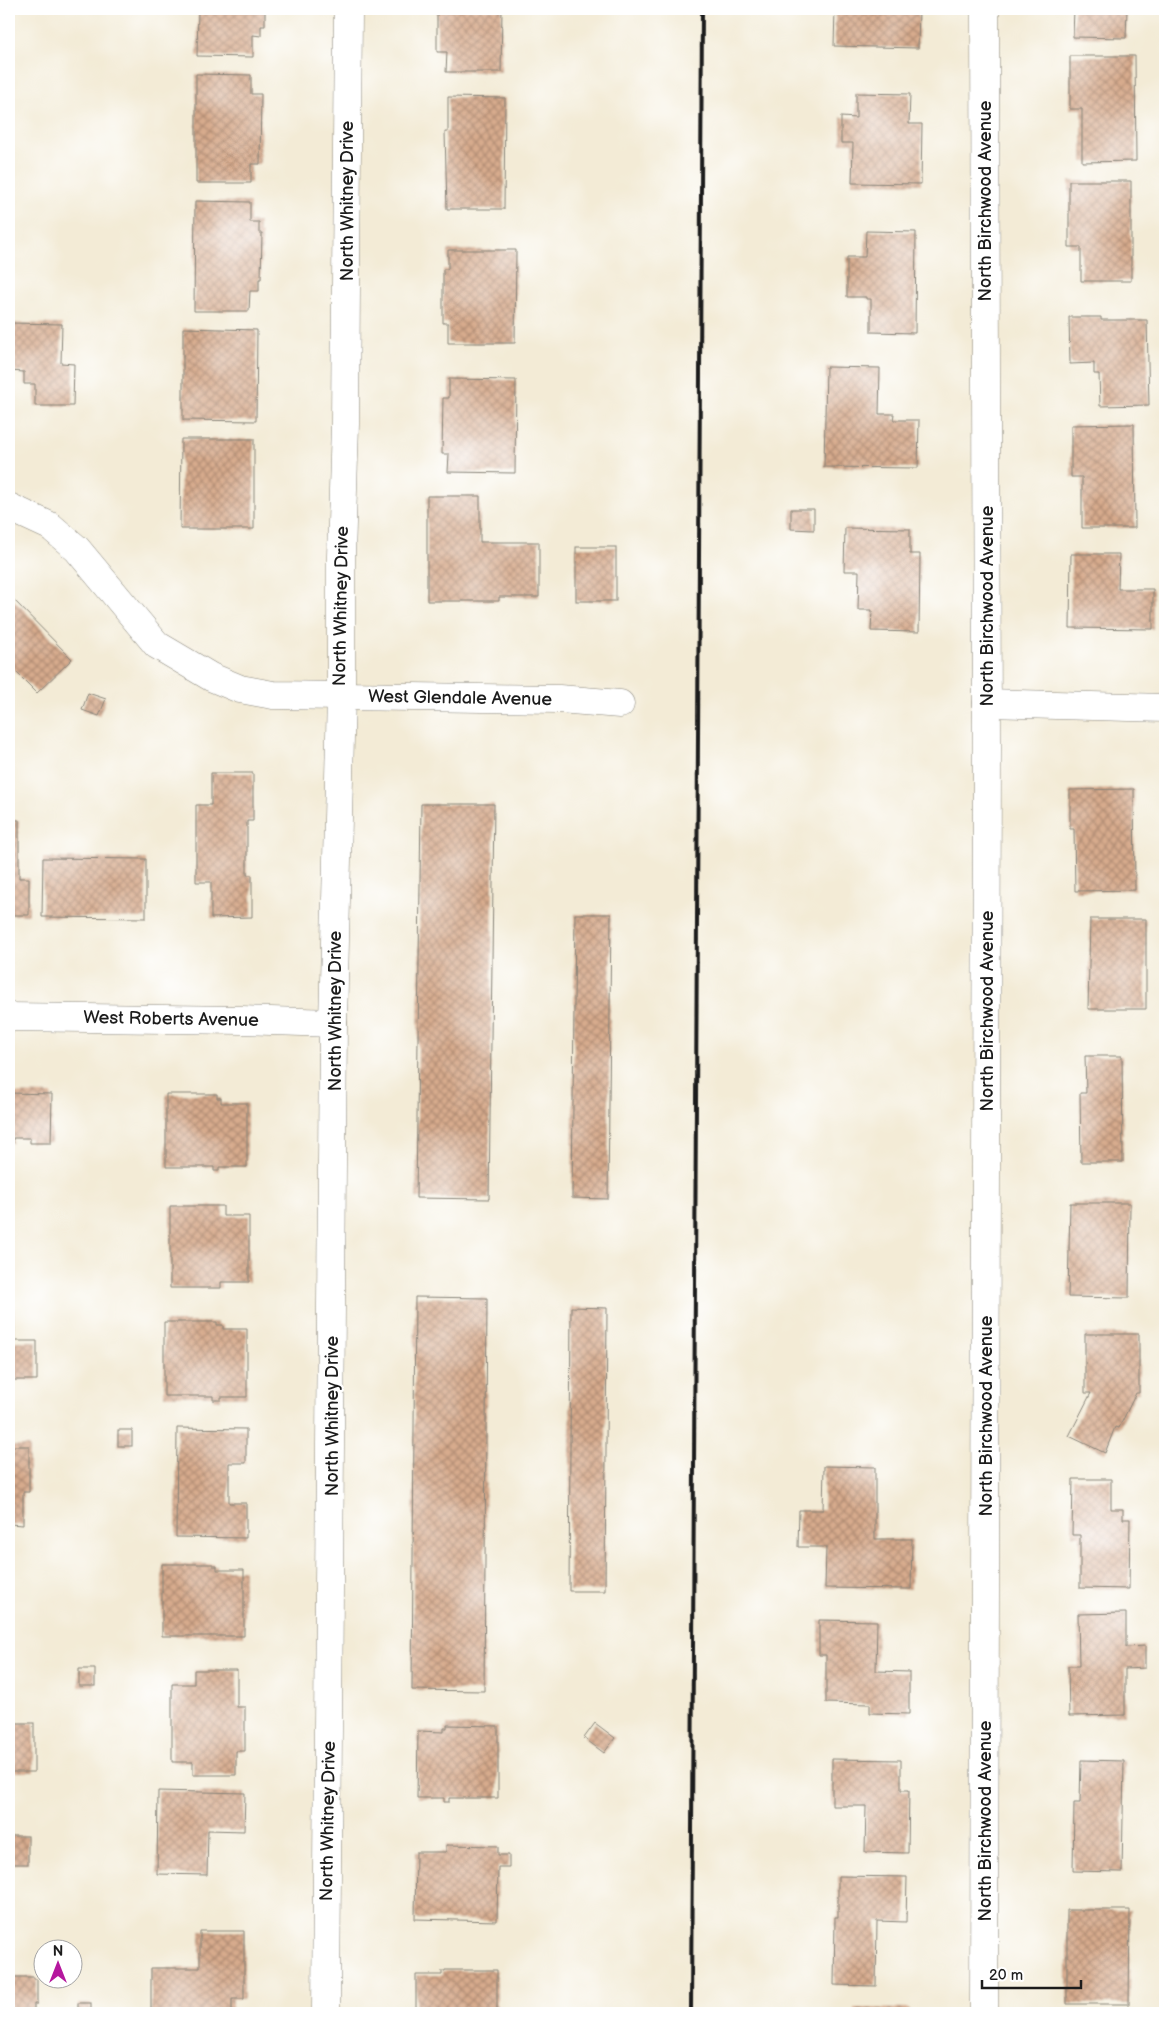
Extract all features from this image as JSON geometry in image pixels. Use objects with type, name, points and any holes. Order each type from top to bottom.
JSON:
[{"type":"street","name":"North Whitney Drive","points":[[326,2013],[333,1023],[345,414],[348,9]]},
{"type":"street","name":"North Birchwood Avenue","points":[[984,2013],[987,703],[985,9]]},
{"type":"street","name":"West Glendale Avenue","points":[[9,507],[50,526],[77,549],[157,645],[186,664],[240,689],[273,695],[559,699],[620,704]]},
{"type":"street","points":[[987,703],[1165,708]]},
{"type":"street","name":"West Roberts Avenue","points":[[9,1017],[333,1023]]},
{"type":"building","points":[[198,9],[265,9],[265,26],[261,26],[261,36],[253,35],[253,57],[197,56]]},
{"type":"building","points":[[437,9],[502,9],[501,72],[446,72],[447,52],[437,52]]},
{"type":"building","points":[[835,9],[919,9],[918,48],[834,46]]},
{"type":"building","points":[[1074,9],[1127,9],[1126,38],[1073,37]]},
{"type":"building","points":[[1070,56],[1135,56],[1136,161],[1082,162],[1082,109],[1070,109]]},
{"type":"building","points":[[196,74],[251,75],[251,94],[261,94],[260,164],[251,164],[251,183],[196,183]]},
{"type":"building","points":[[856,93],[910,94],[909,124],[922,124],[921,184],[852,183],[853,143],[841,143],[841,117],[856,118]]},
{"type":"building","points":[[448,97],[505,98],[504,209],[447,209],[445,132],[448,132]]},
{"type":"building","points":[[1069,181],[1131,181],[1131,281],[1081,281],[1081,247],[1069,247]]},
{"type":"building","points":[[195,201],[250,202],[250,222],[259,222],[259,233],[262,233],[259,291],[250,291],[249,311],[194,311]]},
{"type":"building","points":[[866,231],[916,232],[915,333],[871,332],[871,299],[866,299],[866,297],[847,297],[847,257],[865,257]]},
{"type":"building","points":[[448,250],[516,250],[515,343],[448,343],[448,323],[443,323],[443,269],[448,269]]},
{"type":"building","points":[[1069,317],[1101,317],[1101,320],[1147,320],[1149,405],[1100,406],[1099,374],[1094,374],[1094,363],[1070,364]]},
{"type":"building","points":[[9,323],[62,324],[61,363],[74,364],[73,406],[35,406],[35,384],[24,384],[24,372],[9,371]]},
{"type":"building","points":[[183,328],[257,330],[256,421],[183,420]]},
{"type":"building","points":[[826,367],[880,368],[879,414],[894,414],[893,420],[919,420],[918,468],[824,467]]},
{"type":"building","points":[[449,379],[516,380],[515,473],[448,472],[449,454],[442,454],[443,398],[449,398]]},
{"type":"building","points":[[1134,424],[1135,528],[1082,528],[1082,477],[1071,477],[1071,425]]},
{"type":"building","points":[[181,439],[254,439],[254,529],[180,529]]},
{"type":"building","points":[[427,496],[480,496],[480,542],[539,542],[539,597],[499,597],[499,601],[427,601]]},
{"type":"building","points":[[791,509],[814,509],[814,530],[791,529]]},
{"type":"building","points":[[845,528],[910,529],[910,554],[920,554],[919,632],[871,631],[872,610],[858,610],[859,571],[844,571]]},
{"type":"building","points":[[576,547],[616,547],[616,601],[576,601]]},
{"type":"building","points":[[1071,554],[1119,554],[1118,589],[1153,589],[1153,629],[1070,628]]},
{"type":"building","points":[[9,595],[72,659],[37,693],[11,667],[9,670]]},
{"type":"building","points":[[88,693],[106,699],[99,716],[82,710]]},
{"type":"building","points":[[211,773],[253,773],[253,821],[247,821],[247,875],[252,875],[252,917],[211,918],[211,882],[196,882],[196,805],[211,805]]},
{"type":"building","points":[[1134,789],[1135,890],[1075,891],[1074,829],[1070,829],[1070,790]]},
{"type":"building","points":[[421,804],[494,804],[489,1199],[416,1198]]},
{"type":"building","points":[[9,820],[19,820],[19,878],[29,878],[29,915],[9,915]]},
{"type":"building","points":[[43,858],[146,859],[146,918],[42,917]]},
{"type":"building","points":[[575,914],[611,914],[608,1199],[572,1198]]},
{"type":"building","points":[[1090,919],[1146,919],[1146,1009],[1088,1009]]},
{"type":"building","points":[[1085,1056],[1122,1056],[1123,1162],[1081,1162],[1080,1093],[1086,1093]]},
{"type":"building","points":[[9,1093],[52,1094],[51,1143],[30,1143],[30,1138],[13,1138],[13,1143],[9,1143]]},
{"type":"building","points":[[166,1094],[217,1094],[217,1098],[221,1098],[221,1103],[247,1103],[247,1167],[219,1167],[219,1171],[214,1171],[214,1167],[166,1167]]},
{"type":"building","points":[[1070,1203],[1130,1203],[1129,1298],[1068,1297]]},
{"type":"building","points":[[170,1206],[223,1206],[223,1216],[249,1216],[249,1282],[221,1282],[221,1288],[170,1288]]},
{"type":"building","points":[[415,1297],[487,1298],[484,1691],[412,1690]]},
{"type":"building","points":[[571,1307],[607,1308],[605,1591],[569,1591]]},
{"type":"building","points":[[9,1309],[14,1309],[14,1341],[37,1341],[37,1380],[13,1380],[13,1411],[9,1411]]},
{"type":"building","points":[[164,1322],[217,1322],[217,1325],[223,1325],[223,1329],[247,1329],[247,1397],[221,1397],[221,1400],[213,1400],[213,1396],[164,1396]]},
{"type":"building","points":[[1085,1334],[1139,1334],[1139,1393],[1136,1393],[1119,1428],[1115,1427],[1105,1453],[1069,1436],[1091,1393],[1085,1393]]},
{"type":"building","points":[[177,1428],[246,1429],[246,1463],[229,1463],[229,1503],[246,1503],[246,1538],[176,1537]]},
{"type":"building","points":[[118,1430],[132,1430],[132,1446],[118,1446]]},
{"type":"building","points":[[9,1446],[29,1446],[29,1492],[23,1492],[23,1525],[9,1524]]},
{"type":"building","points":[[824,1466],[875,1467],[875,1539],[912,1539],[911,1589],[825,1588],[826,1547],[798,1547],[799,1510],[823,1510]]},
{"type":"building","points":[[1073,1479],[1111,1479],[1111,1509],[1123,1509],[1123,1519],[1130,1519],[1129,1589],[1080,1588],[1080,1535],[1072,1535]]},
{"type":"building","points":[[162,1564],[213,1564],[213,1566],[217,1566],[217,1570],[244,1570],[244,1636],[162,1636]]},
{"type":"building","points":[[1126,1613],[1126,1647],[1145,1646],[1145,1668],[1125,1669],[1125,1715],[1069,1716],[1068,1666],[1079,1666],[1078,1614]]},
{"type":"building","points":[[819,1620],[877,1621],[876,1671],[909,1672],[909,1714],[870,1713],[870,1704],[826,1703],[826,1655],[819,1655]]},
{"type":"building","points":[[79,1669],[95,1669],[95,1686],[79,1686]]},
{"type":"building","points":[[194,1670],[237,1670],[237,1707],[245,1707],[245,1751],[236,1751],[236,1775],[193,1775],[193,1762],[172,1762],[172,1684],[194,1684]]},
{"type":"building","points":[[9,1723],[34,1723],[34,1772],[9,1772]]},
{"type":"building","points":[[595,1723],[615,1738],[604,1753],[584,1738]]},
{"type":"building","points":[[447,1725],[498,1726],[498,1798],[449,1798],[449,1802],[444,1802],[444,1798],[417,1798],[418,1731],[444,1732],[444,1728],[447,1728]]},
{"type":"building","points":[[832,1759],[901,1760],[901,1790],[909,1790],[908,1853],[865,1852],[866,1806],[832,1806]]},
{"type":"building","points":[[1081,1760],[1124,1761],[1122,1872],[1073,1871],[1074,1803],[1080,1803]]},
{"type":"building","points":[[158,1791],[245,1793],[244,1831],[208,1830],[207,1875],[157,1874]]},
{"type":"building","points":[[9,1836],[28,1836],[28,1864],[9,1864]]},
{"type":"building","points":[[446,1845],[498,1846],[498,1855],[509,1855],[509,1867],[498,1867],[497,1921],[415,1919],[416,1852],[446,1852]]},
{"type":"building","points":[[838,1876],[907,1877],[906,1922],[877,1921],[876,1986],[834,1985],[835,1917],[838,1917]]},
{"type":"building","points":[[1067,1910],[1130,1910],[1129,2004],[1067,2004]]},
{"type":"building","points":[[200,1931],[244,1931],[244,1999],[232,1999],[232,2013],[151,2013],[151,1968],[200,1968]]},
{"type":"building","points":[[497,1970],[497,2013],[416,2013],[416,1975],[442,1975],[442,1971]]},
{"type":"building","points":[[9,1977],[32,1977],[32,1990],[37,1990],[37,2004],[34,2004],[34,2013],[9,2013]]},
{"type":"building","points":[[78,2003],[91,2003],[91,2013],[78,2013]]},
{"type":"building","points":[[854,2008],[909,2009],[909,2013],[854,2013]]},
{"type":"railway","points":[[691,2013],[702,9]]}]
